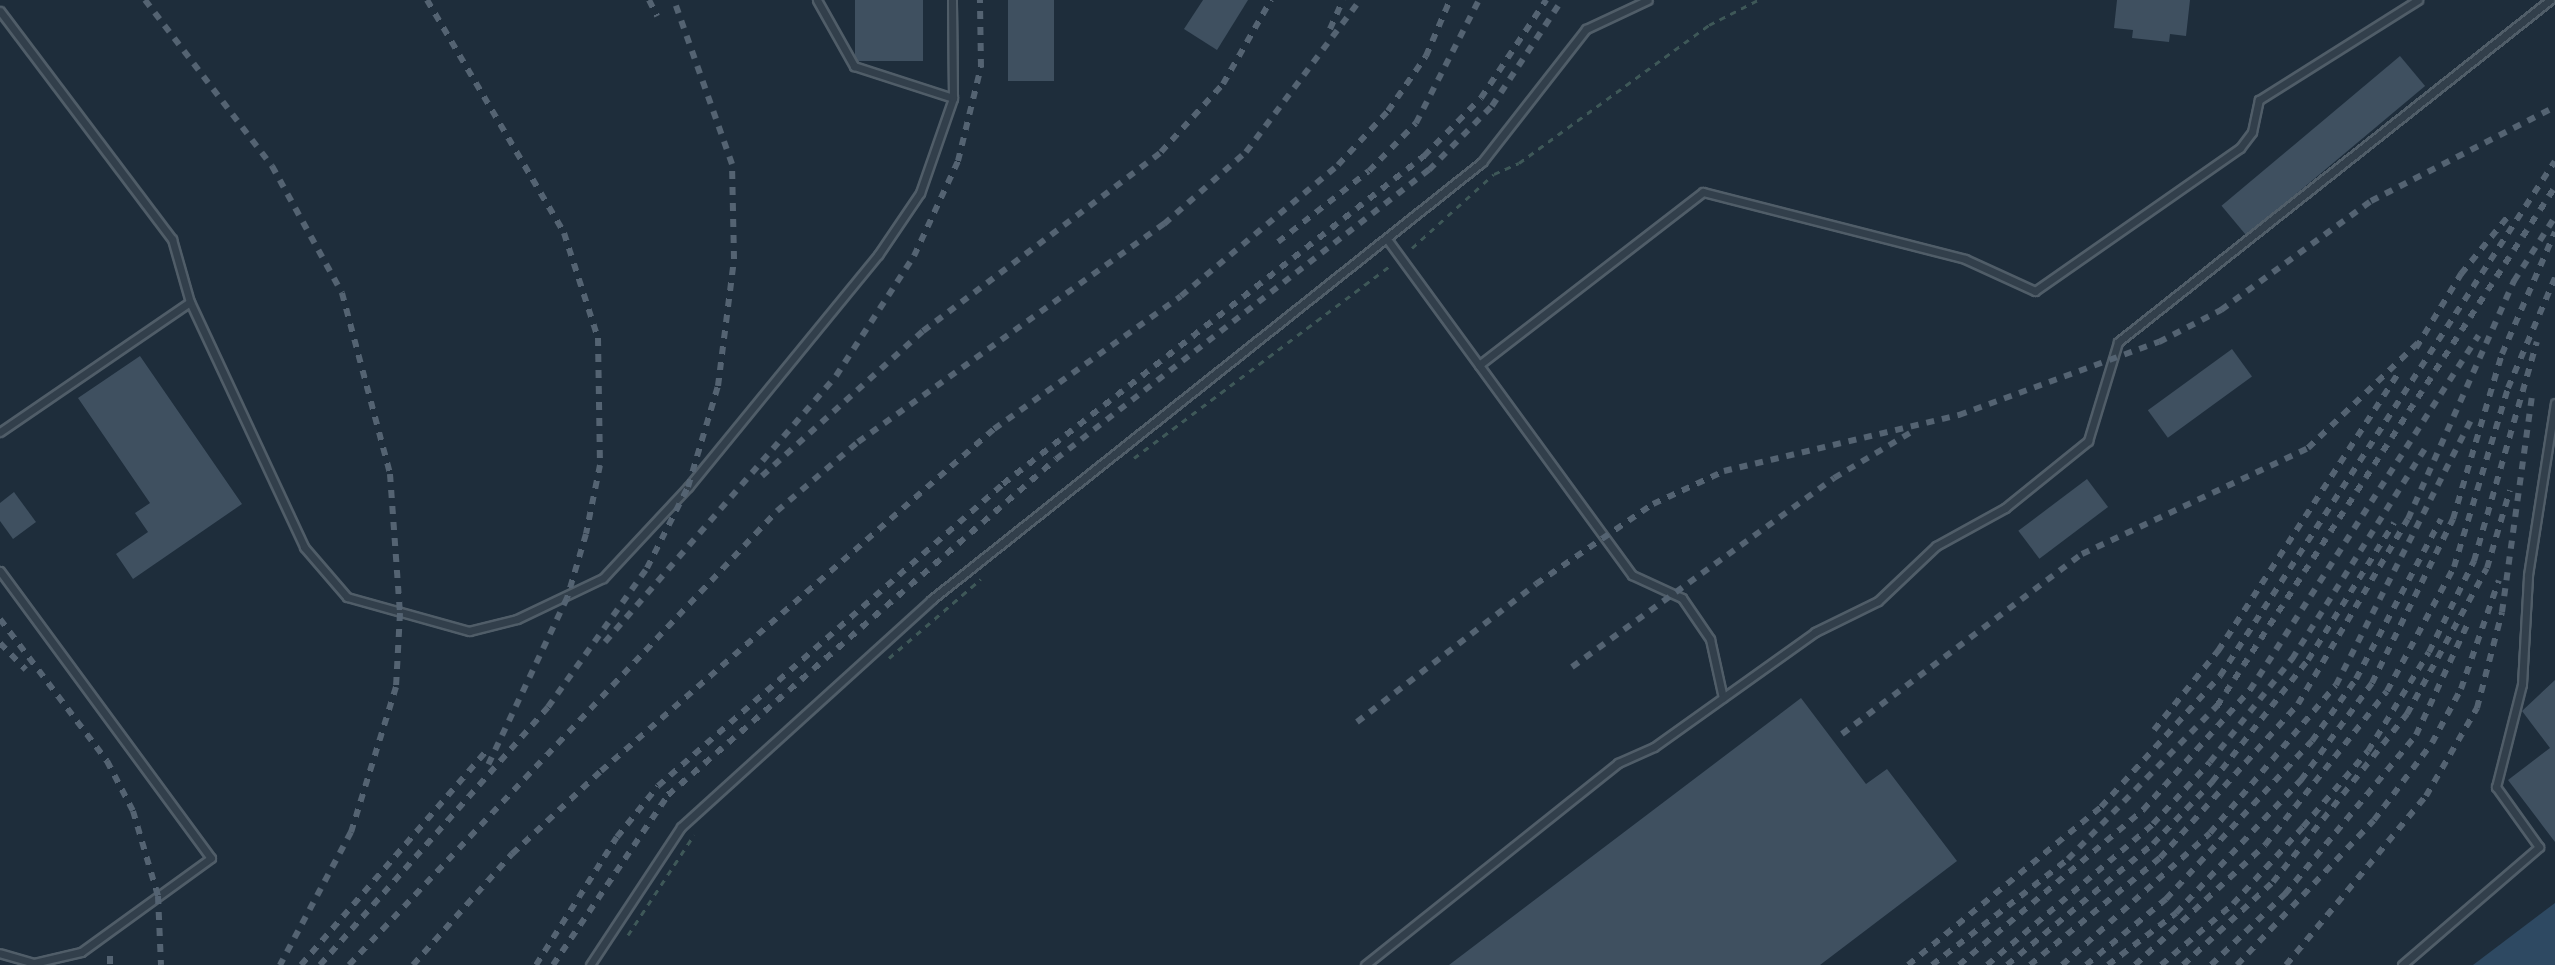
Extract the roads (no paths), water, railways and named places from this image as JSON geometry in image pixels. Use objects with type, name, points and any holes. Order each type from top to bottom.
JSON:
[{"type":"lane","points":[[817,0],[854,66],[953,98]]},
{"type":"lane","points":[[0,11],[172,239],[190,302],[304,547],[347,597],[469,631],[517,619],[603,578],[688,487],[878,255],[920,193],[953,98],[952,0]]},
{"type":"lane","points":[[590,965],[681,827],[727,785],[931,600],[1482,162],[1586,29],[1648,0]]},
{"type":"lane","points":[[1479,365],[1703,192],[1965,259],[2035,291],[2240,148],[2252,132],[2259,100],[2418,0]]},
{"type":"lane","points":[[1365,965],[1618,763],[1654,747],[1815,632],[1878,601],[1936,546],[2005,508],[2088,441],[2118,342],[2550,0]]},
{"type":"lane","points":[[1387,239],[1632,575],[1682,598],[1710,639],[1723,698]]},
{"type":"lane","points":[[0,432],[190,302]]},
{"type":"lane","points":[[2402,965],[2539,847],[2496,787],[2522,684],[2528,575],[2555,403]]},
{"type":"lane","points":[[0,571],[211,858],[81,952],[34,963],[0,953]]},
{"type":"water","points":[[2555,903],[2555,965],[2473,965]]},
{"type":"railway","points":[[145,0],[272,166],[342,293],[390,474],[400,613],[396,687],[351,832],[280,965]]},
{"type":"railway","points":[[427,0],[564,233],[598,338],[600,465],[586,534],[567,598],[487,767]]},
{"type":"railway","points":[[649,0],[657,16]]},
{"type":"railway","points":[[320,965],[548,707],[647,568],[688,487],[718,386],[734,259],[732,164],[674,0]]},
{"type":"railway","points":[[605,642],[836,376],[914,256],[958,161],[981,67],[980,0]]},
{"type":"railway","points":[[762,476],[923,331],[1161,152],[1223,84],[1271,0]]},
{"type":"railway","points":[[1330,29],[1343,0]]},
{"type":"railway","points":[[349,965],[777,511],[858,442],[1164,224],[1246,152],[1360,0]]},
{"type":"railway","points":[[413,965],[512,854],[601,771],[994,429],[1181,296],[1338,165],[1388,111],[1426,56],[1450,0]]},
{"type":"railway","points":[[1278,242],[1369,171],[1416,123],[1479,0]]},
{"type":"railway","points":[[536,965],[617,837],[658,786],[1003,484],[1424,156],[1481,98],[1546,0]]},
{"type":"railway","points":[[553,965],[668,795],[1056,459],[1429,170],[1492,106],[1562,0]]},
{"type":"railway","points":[[1357,722],[1536,584],[1653,504],[1724,471],[1959,415],[2159,342],[2221,310],[2371,201],[2555,107]]},
{"type":"railway","points":[[1908,965],[2101,807],[2220,676],[2555,161]]},
{"type":"railway","points":[[1932,965],[2068,859],[2217,706],[2555,187]]},
{"type":"railway","points":[[2416,348],[2461,274],[2510,214]]},
{"type":"railway","points":[[2030,965],[2160,858],[2298,704],[2408,519],[2514,281],[2555,217]]},
{"type":"railway","points":[[2108,965],[2176,913],[2301,780],[2372,683],[2453,519],[2502,354],[2555,232]]},
{"type":"railway","points":[[2135,965],[2265,845],[2387,691],[2454,567],[2508,388],[2555,278]]},
{"type":"railway","points":[[1959,965],[2143,810],[2250,690],[2479,335]]},
{"type":"railway","points":[[1842,734],[2082,554],[2308,448],[2421,340]]},
{"type":"railway","points":[[2161,965],[2233,904],[2303,827],[2368,751],[2429,652],[2474,561],[2537,342]]},
{"type":"railway","points":[[2154,730],[2218,651],[2398,374]]},
{"type":"railway","points":[[2286,965],[2426,796],[2477,708],[2502,612],[2532,396]]},
{"type":"railway","points":[[2062,965],[2210,833],[2336,685],[2473,416]]},
{"type":"railway","points":[[1572,667],[1834,478],[1913,431]]},
{"type":"railway","points":[[1987,965],[2153,824],[2210,762],[2292,659],[2426,447]]},
{"type":"railway","points":[[2183,965],[2273,882],[2407,714],[2487,568],[2510,490]]},
{"type":"railway","points":[[2086,965],[2166,899],[2312,741],[2356,679],[2441,519]]},
{"type":"railway","points":[[2007,965],[2153,844],[2212,782],[2308,660],[2394,523]]},
{"type":"railway","points":[[2237,965],[2374,820],[2432,743],[2461,689],[2499,580]]},
{"type":"railway","points":[[0,619],[107,761],[133,811],[158,896],[161,965]]},
{"type":"railway","points":[[2211,965],[2285,894],[2416,735],[2467,625]]},
{"type":"railway","points":[[0,643],[26,670]]},
{"type":"railway","points":[[301,965],[488,749]]},
{"type":"railway","points":[[110,956],[110,965]]}]
